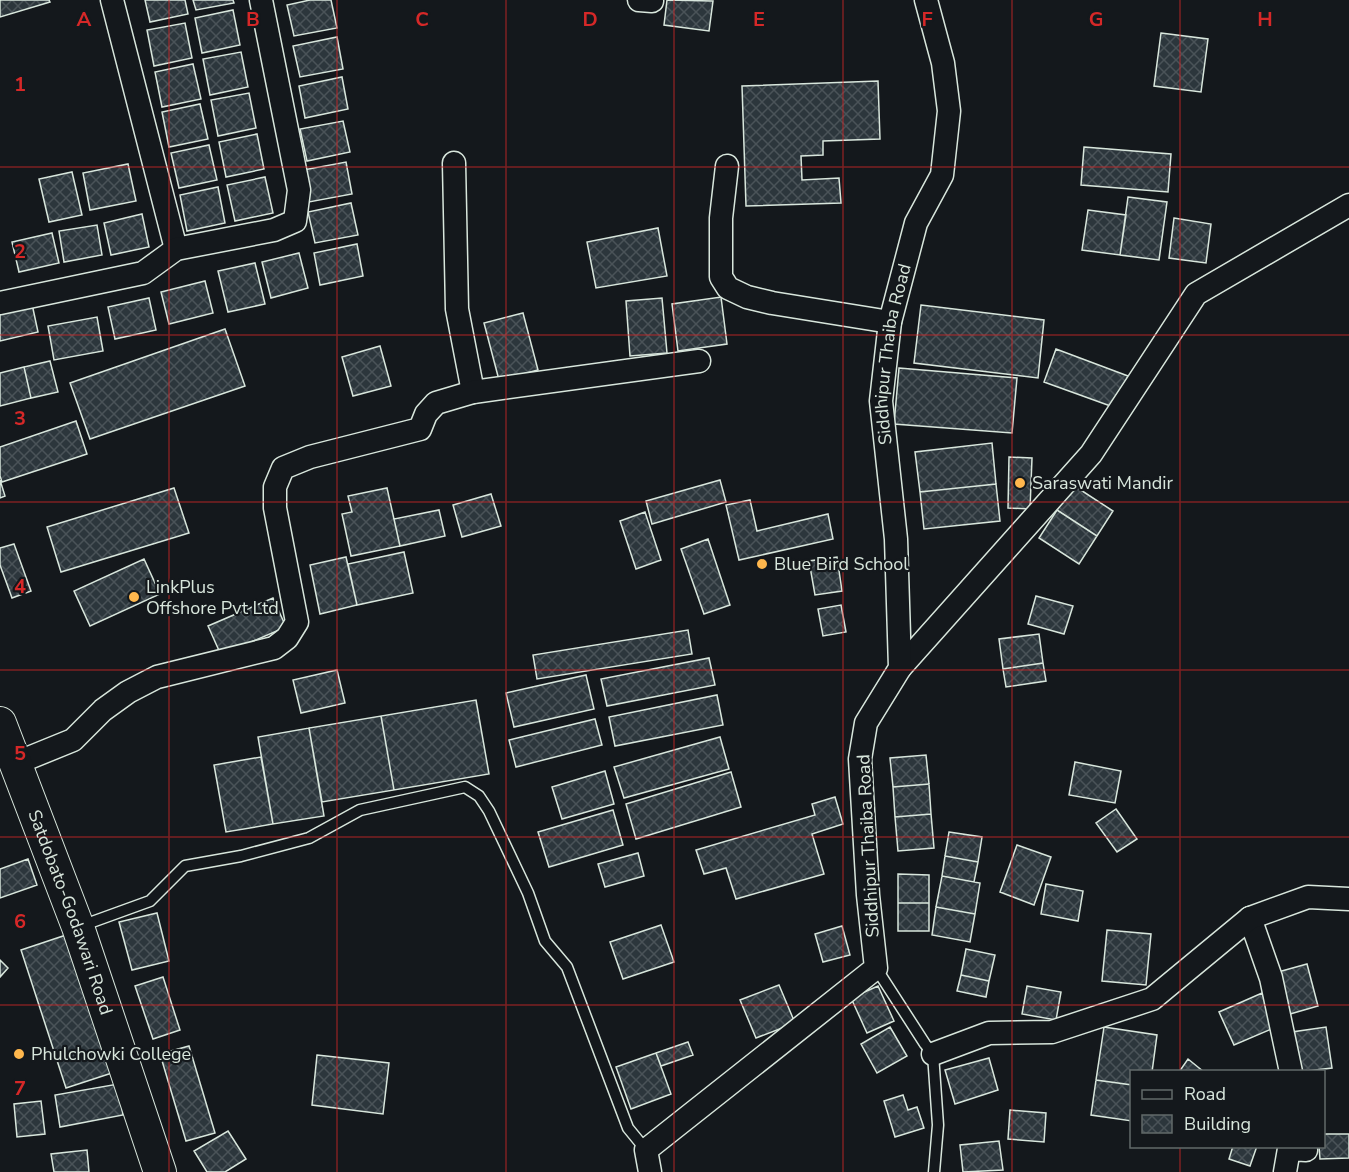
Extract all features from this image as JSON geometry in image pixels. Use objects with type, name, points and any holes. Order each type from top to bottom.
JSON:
[{"type":"street","points":[[112,0],[176,249]]},
{"type":"street","points":[[0,303],[143,273],[176,249],[274,230],[295,221],[299,190],[261,0]]},
{"type":"street","points":[[639,0],[652,1]]},
{"type":"street","name":"Siddhipur Thaiba Road","points":[[876,968],[868,895],[860,759],[866,723],[900,668],[896,540],[881,400],[890,322],[916,223],[942,175],[949,111],[943,63],[926,0]]},
{"type":"street","points":[[454,163],[457,309],[473,392]]},
{"type":"street","points":[[727,166],[721,218],[721,277],[728,288],[747,297],[772,303],[890,322]]},
{"type":"street","points":[[900,668],[1091,454],[1196,294],[1349,205]]},
{"type":"street","points":[[14,764],[73,740],[111,704],[157,677],[274,648],[287,638],[297,622],[275,508],[275,487],[283,468],[310,457],[420,429],[426,414],[436,403],[473,392],[699,361]]},
{"type":"street","name":"Satdobato-Godawari Road","points":[[0,723],[78,927],[160,1172]]},
{"type":"street","points":[[933,1054],[989,1033],[1052,1032],[1152,999],[1250,918],[1308,897],[1349,899]]},
{"type":"street","points":[[1250,918],[1271,978],[1291,1070]]},
{"type":"street","points":[[650,1172],[646,1150],[876,968]]},
{"type":"street","points":[[1285,1172],[1289,1149],[1306,1150],[1306,1148]]},
{"type":"lane","points":[[78,927],[150,901],[185,866],[241,856],[309,838],[360,810],[465,787],[479,796],[489,811],[528,893],[545,941],[567,967],[628,1128],[646,1150]]},
{"type":"lane","points":[[876,968],[933,1054],[938,1125],[934,1172]]},
{"type":"building","points":[[0,0],[49,0],[50,2],[0,17]]},
{"type":"building","points":[[145,0],[185,0],[188,14],[150,22]]},
{"type":"building","points":[[193,0],[233,0],[234,3],[196,10]]},
{"type":"building","points":[[310,0],[331,0],[337,28],[294,36],[287,5]]},
{"type":"building","points":[[667,0],[713,1],[709,31],[664,25]]},
{"type":"building","points":[[233,10],[240,45],[202,53],[195,18]]},
{"type":"building","points":[[185,23],[192,58],[154,66],[147,30]]},
{"type":"building","points":[[1161,33],[1208,39],[1201,92],[1154,86]]},
{"type":"building","points":[[337,37],[343,69],[300,77],[293,46]]},
{"type":"building","points":[[241,52],[248,87],[210,95],[203,59]]},
{"type":"building","points":[[193,64],[201,99],[162,107],[155,72]]},
{"type":"building","points":[[342,77],[348,109],[305,118],[299,86]]},
{"type":"building","points":[[878,81],[880,139],[823,141],[823,155],[801,156],[802,180],[839,178],[841,203],[746,206],[742,86]]},
{"type":"building","points":[[249,93],[256,128],[218,136],[211,100]]},
{"type":"building","points":[[200,104],[208,139],[169,147],[162,112]]},
{"type":"building","points":[[343,121],[350,152],[307,161],[300,129]]},
{"type":"building","points":[[257,134],[264,169],[226,177],[219,142]]},
{"type":"building","points":[[209,145],[217,180],[179,188],[171,153]]},
{"type":"building","points":[[1084,147],[1171,154],[1168,192],[1081,185]]},
{"type":"building","points":[[346,162],[352,194],[309,202],[303,170]]},
{"type":"building","points":[[128,164],[136,201],[90,210],[83,173]]},
{"type":"building","points":[[72,172],[82,215],[49,222],[39,179]]},
{"type":"building","points":[[265,177],[273,213],[235,221],[227,185]]},
{"type":"building","points":[[218,187],[225,223],[187,231],[180,195]]},
{"type":"building","points":[[1128,197],[1167,202],[1159,260],[1120,255]]},
{"type":"building","points":[[351,203],[358,235],[315,243],[308,212]]},
{"type":"building","points":[[1088,210],[1126,215],[1120,255],[1082,250]]},
{"type":"building","points":[[142,214],[149,247],[111,255],[104,223]]},
{"type":"building","points":[[1174,218],[1211,224],[1206,263],[1169,258]]},
{"type":"building","points":[[97,225],[102,255],[64,262],[59,231]]},
{"type":"building","points":[[658,228],[667,276],[596,288],[587,242]]},
{"type":"building","points":[[52,233],[59,263],[19,272],[12,242]]},
{"type":"building","points":[[357,244],[363,276],[320,285],[314,253]]},
{"type":"building","points":[[299,253],[308,288],[271,298],[262,262]]},
{"type":"building","points":[[255,263],[265,304],[228,312],[218,271]]},
{"type":"building","points":[[205,281],[213,313],[169,324],[161,292]]},
{"type":"building","points":[[721,297],[727,344],[678,351],[672,304]]},
{"type":"building","points":[[149,298],[156,330],[115,339],[108,307]]},
{"type":"building","points":[[662,298],[667,353],[630,356],[626,301]]},
{"type":"building","points":[[32,304],[38,332],[0,341],[0,311]]},
{"type":"building","points":[[921,305],[1044,320],[1038,378],[914,363]]},
{"type":"building","points":[[523,313],[538,370],[499,380],[484,323]]},
{"type":"building","points":[[97,317],[103,351],[54,360],[48,326]]},
{"type":"building","points":[[225,329],[245,386],[90,439],[70,383]]},
{"type":"building","points":[[380,346],[391,386],[353,396],[342,357]]},
{"type":"building","points":[[1056,349],[1128,376],[1116,408],[1044,382]]},
{"type":"building","points":[[50,361],[58,392],[31,398],[24,367]]},
{"type":"building","points":[[24,367],[31,398],[0,406],[0,373]]},
{"type":"building","points":[[899,368],[1017,378],[1012,433],[894,424]]},
{"type":"building","points":[[76,421],[87,454],[2,482],[0,447]]},
{"type":"building","points":[[992,443],[996,484],[920,492],[915,452]]},
{"type":"building","name":"Saraswati Mandir","points":[[1009,457],[1032,458],[1030,509],[1008,508]]},
{"type":"building","points":[[0,480],[5,496],[0,498]]},
{"type":"building","points":[[720,480],[726,502],[652,524],[646,501]]},
{"type":"building","points":[[996,484],[1000,521],[924,529],[920,492]]},
{"type":"building","points":[[1073,485],[1113,511],[1097,536],[1057,510]]},
{"type":"building","points":[[174,488],[189,533],[61,572],[47,527]]},
{"type":"building","points":[[387,488],[400,546],[351,556],[342,514],[352,512],[348,496]]},
{"type":"building","points":[[491,494],[501,526],[462,537],[453,505]]},
{"type":"building","points":[[750,500],[757,531],[828,514],[833,539],[739,560],[726,505]]},
{"type":"building","points":[[439,510],[445,536],[400,546],[394,519]]},
{"type":"building","points":[[1057,510],[1097,536],[1079,564],[1039,538]]},
{"type":"building","points":[[645,512],[661,560],[636,569],[620,521]]},
{"type":"building","points":[[708,539],[730,605],[704,614],[681,549]]},
{"type":"building","points":[[14,544],[31,591],[12,598],[0,565],[0,548]]},
{"type":"building","points":[[404,552],[413,593],[357,605],[348,564]]},
{"type":"building","points":[[346,557],[357,605],[320,614],[310,565]]},
{"type":"building","points":[[837,557],[842,591],[815,595],[809,561]]},
{"type":"building","points":[[144,559],[160,594],[90,626],[74,591]]},
{"type":"building","points":[[1036,596],[1073,606],[1064,634],[1028,624]]},
{"type":"building","points":[[273,598],[286,627],[221,655],[208,626]]},
{"type":"building","points":[[841,605],[846,632],[823,636],[818,609]]},
{"type":"building","points":[[688,630],[692,654],[537,679],[533,655]]},
{"type":"building","points":[[1039,634],[1043,663],[1003,669],[999,639]]},
{"type":"building","points":[[709,658],[715,685],[607,706],[601,679]]},
{"type":"building","points":[[1043,663],[1046,681],[1006,687],[1003,669]]},
{"type":"building","points":[[337,670],[345,703],[301,713],[293,680]]},
{"type":"building","points":[[586,675],[594,709],[514,727],[506,693]]},
{"type":"building","points":[[717,695],[723,725],[615,746],[609,717]]},
{"type":"building","points":[[476,700],[489,774],[394,790],[381,716]]},
{"type":"building","points":[[381,716],[394,790],[322,802],[309,728]]},
{"type":"building","points":[[595,719],[602,745],[516,767],[509,740]]},
{"type":"building","points":[[309,728],[324,816],[273,824],[258,737]]},
{"type":"building","points":[[720,737],[729,769],[624,798],[614,767]]},
{"type":"building","points":[[926,755],[929,784],[893,787],[890,758]]},
{"type":"building","points":[[261,757],[273,824],[226,832],[214,765]]},
{"type":"building","points":[[1075,762],[1121,771],[1115,803],[1069,795]]},
{"type":"building","points":[[605,771],[614,804],[562,819],[552,787]]},
{"type":"building","points":[[731,772],[741,807],[636,839],[626,804]]},
{"type":"building","points":[[929,784],[931,814],[895,817],[893,787]]},
{"type":"building","points":[[835,797],[843,824],[812,834],[824,874],[736,899],[726,868],[704,874],[696,850],[815,815],[812,804]]},
{"type":"building","points":[[1116,809],[1137,839],[1117,852],[1096,823]]},
{"type":"building","points":[[613,810],[623,845],[549,867],[538,832]]},
{"type":"building","points":[[931,814],[934,848],[898,851],[895,817]]},
{"type":"building","points":[[949,832],[982,837],[978,862],[945,856]]},
{"type":"building","points":[[1017,845],[1051,857],[1034,905],[1000,892]]},
{"type":"building","points":[[638,853],[644,876],[605,887],[598,864]]},
{"type":"building","points":[[945,856],[978,862],[974,882],[942,876]]},
{"type":"building","points":[[28,859],[37,885],[0,898],[0,869]]},
{"type":"building","points":[[898,874],[929,875],[929,903],[898,903]]},
{"type":"building","points":[[942,876],[980,883],[975,914],[936,907]]},
{"type":"building","points":[[1046,884],[1083,891],[1078,921],[1041,914]]},
{"type":"building","points":[[898,903],[929,903],[929,931],[898,931]]},
{"type":"building","points":[[936,907],[975,914],[970,942],[932,935]]},
{"type":"building","points":[[157,913],[169,961],[132,970],[119,922]]},
{"type":"building","points":[[661,925],[674,962],[623,979],[610,942]]},
{"type":"building","points":[[842,926],[850,955],[823,962],[815,934]]},
{"type":"building","points":[[1107,930],[1151,934],[1146,985],[1102,981]]},
{"type":"building","points":[[72,933],[118,1071],[66,1088],[21,950]]},
{"type":"building","points":[[966,949],[995,955],[989,981],[961,975]]},
{"type":"building","points":[[0,960],[8,968],[0,977]]},
{"type":"building","points":[[1307,964],[1318,1006],[1290,1014],[1278,972]]},
{"type":"building","points":[[961,975],[989,981],[986,997],[957,991]]},
{"type":"building","points":[[163,977],[180,1030],[153,1039],[135,986]]},
{"type":"building","points":[[779,985],[795,1023],[756,1038],[740,1000]]},
{"type":"building","points":[[878,986],[894,1021],[867,1033],[851,998]]},
{"type":"building","points":[[1027,986],[1061,992],[1056,1020],[1022,1014]]},
{"type":"building","points":[[1262,993],[1276,1027],[1234,1045],[1219,1012]]},
{"type":"building","points":[[890,1027],[907,1056],[877,1073],[861,1044]]},
{"type":"building","points":[[1104,1027],[1157,1035],[1152,1070],[1130,1070],[1130,1085],[1096,1080]]},
{"type":"building","points":[[1326,1027],[1332,1068],[1298,1070],[1292,1032]]},
{"type":"building","points":[[688,1042],[693,1055],[661,1066],[656,1053]]},
{"type":"building","points":[[189,1046],[215,1133],[186,1141],[160,1054]]},
{"type":"building","points":[[656,1053],[671,1094],[631,1109],[616,1067]]},
{"type":"building","points":[[317,1055],[389,1063],[383,1114],[312,1105]]},
{"type":"building","points":[[989,1058],[998,1090],[955,1104],[945,1070]]},
{"type":"building","points":[[1188,1059],[1202,1070],[1180,1070]]},
{"type":"building","points":[[1096,1080],[1130,1085],[1130,1121],[1091,1115]]},
{"type":"building","points":[[118,1084],[123,1115],[60,1127],[55,1095]]},
{"type":"building","points":[[903,1095],[908,1110],[917,1107],[924,1128],[895,1137],[884,1101]]},
{"type":"building","points":[[41,1101],[45,1134],[17,1137],[14,1104]]},
{"type":"building","points":[[1010,1110],[1046,1113],[1044,1142],[1008,1139]]},
{"type":"building","points":[[228,1131],[246,1159],[225,1172],[207,1172],[194,1151]]},
{"type":"building","points":[[1325,1134],[1349,1134],[1349,1158],[1320,1159],[1319,1148],[1325,1148]]},
{"type":"building","points":[[999,1141],[1003,1170],[963,1172],[960,1145]]},
{"type":"building","points":[[1232,1148],[1256,1148],[1250,1166],[1229,1159]]},
{"type":"building","points":[[87,1150],[89,1172],[54,1172],[51,1154]]},
{"type":"place","name":"Saraswati Mandir","points":[[1020,483]]},
{"type":"place","name":"Blue Bird School","points":[[762,564]]},
{"type":"place","name":"LinkPlus Offshore Pvt Ltd","points":[[134,597]]},
{"type":"place","name":"Phulchowki College","points":[[19,1054]]}]
